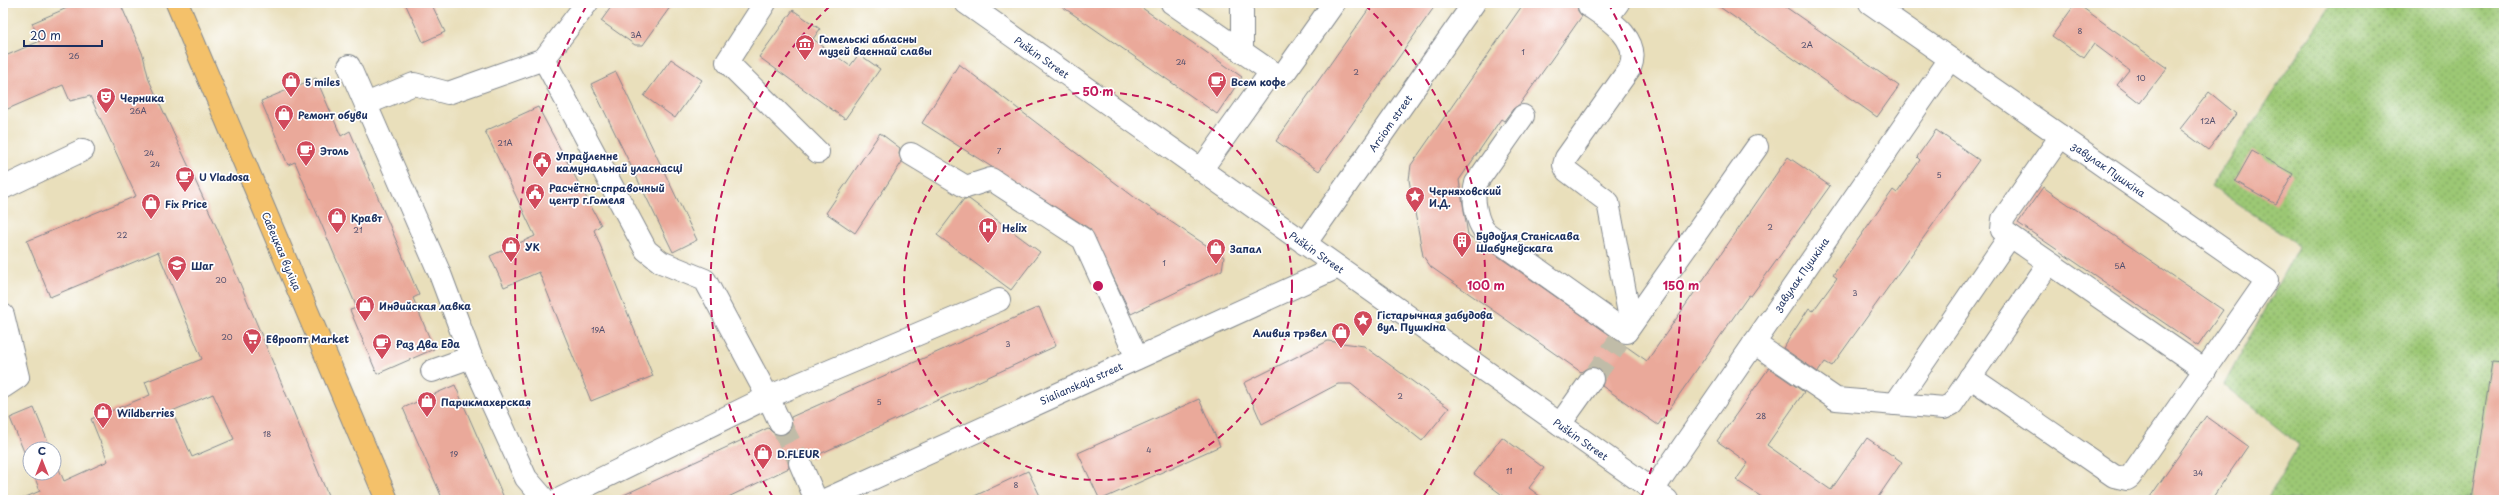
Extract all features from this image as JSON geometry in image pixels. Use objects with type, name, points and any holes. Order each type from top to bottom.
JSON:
[{"type":"main road","name":"Савецкая вуліца","points":[[177,3],[387,500]]},
{"type":"street","points":[[366,104],[414,84],[448,93],[544,59],[587,3]]},
{"type":"street","points":[[765,3],[727,62],[818,152]]},
{"type":"street","name":"Puškin Street","points":[[966,3],[1660,495]]},
{"type":"street","points":[[1172,3],[1271,72],[1283,74],[1334,3]]},
{"type":"street","points":[[1242,3],[1242,52]]},
{"type":"street","name":"Arciom street","points":[[1305,244],[1474,3]]},
{"type":"street","name":"завулак Пушкіна","points":[[1870,3],[2267,280],[2205,370]]},
{"type":"street","points":[[1589,6],[1612,11],[1632,51],[1632,63],[1566,158],[1564,164],[1567,171],[1608,202],[1625,332]]},
{"type":"street","points":[[544,59],[646,250],[661,262],[705,280],[780,422]]},
{"type":"street","name":"завулак Пушкіна","points":[[1660,495],[1754,343],[1950,59]]},
{"type":"street","points":[[349,66],[440,274],[471,357],[526,478],[545,500]]},
{"type":"street","points":[[1201,170],[1271,72]]},
{"type":"street","points":[[1523,116],[1476,183],[1475,196],[1480,226],[1488,234],[1625,332]]},
{"type":"street","points":[[1970,377],[2114,476],[2123,479],[2130,476],[2205,370],[2002,230],[2003,219],[2062,136]]},
{"type":"street","points":[[1625,332],[1757,147]]},
{"type":"street","points":[[3,188],[83,150]]},
{"type":"street","points":[[911,154],[966,187],[991,179],[1083,239],[1137,358]]},
{"type":"street","points":[[1894,404],[2010,236]]},
{"type":"street","points":[[1754,343],[1836,399],[1948,407],[2049,263]]},
{"type":"street","name":"Sialianskaja street","points":[[825,500],[1338,266]]},
{"type":"street","points":[[558,500],[768,397],[999,300]]},
{"type":"street","points":[[3,315],[18,377],[3,387]]},
{"type":"street","points":[[432,371],[471,357]]},
{"type":"street","points":[[1560,424],[1592,379]]},
{"type":"street","points":[[800,463],[816,500]]},
{"type":"green space","points":[[2332,3],[2504,3],[2504,500],[2266,500],[2299,445],[2224,385],[2299,245],[2211,186]]},
{"type":"building","points":[[65,3],[120,3],[143,55],[149,80],[217,228],[330,500],[19,500],[40,491],[36,481],[62,481],[62,476],[64,481],[108,461],[91,419],[150,395],[145,382],[202,359],[158,252],[50,297],[27,241],[136,196],[90,96],[70,101],[63,85],[3,111],[3,57],[40,41],[32,23],[67,8]],"holes":[[[213,394],[234,439],[192,457],[172,411]]]},
{"type":"building","points":[[405,3],[431,3],[445,32],[423,42]]},
{"type":"building","points":[[614,3],[673,3],[643,45],[635,45],[601,21]]},
{"type":"building","points":[[1057,3],[1135,3],[1242,77],[1217,114]]},
{"type":"building","points":[[1373,3],[1437,3],[1319,171],[1276,141]]},
{"type":"building","name":"Будоўля Станіслава Шабунеўскага","points":[[1524,3],[1577,3],[1578,11],[1582,16],[1520,104],[1513,109],[1504,121],[1501,119],[1459,180],[1468,235],[1647,361],[1788,157],[1830,186],[1751,296],[1749,295],[1658,425],[1602,386],[1604,380],[1600,369],[1587,368],[1581,372],[1431,267],[1423,256],[1409,180],[1411,165]]},
{"type":"building","points":[[1714,3],[1780,3],[1899,86],[1877,117]]},
{"type":"building","points":[[2076,3],[2167,68],[2140,103],[2117,85],[2129,70],[2094,44],[2084,58],[2052,36]]},
{"type":"building","name":"Гомельскі абласны музей ваеннай славы","points":[[793,10],[820,29],[813,39],[850,66],[859,54],[880,69],[845,119],[759,57]]},
{"type":"building","points":[[671,59],[702,80],[675,118],[644,96]]},
{"type":"building","points":[[959,64],[1138,200],[1224,257],[1222,270],[1131,314],[1090,229],[922,123]]},
{"type":"building","points":[[616,72],[697,240],[673,252],[591,84]]},
{"type":"building","points":[[316,78],[341,136],[350,131],[419,295],[413,298],[434,349],[377,374],[350,310],[357,308],[295,162],[288,165],[261,101]]},
{"type":"building","points":[[2209,92],[2236,114],[2208,150],[2180,129]]},
{"type":"building","points":[[538,107],[601,225],[594,230],[653,376],[591,401],[539,272],[504,287],[490,256],[535,236],[485,131]]},
{"type":"building","points":[[1936,130],[1979,160],[1832,366],[1825,362],[1818,372],[1783,348],[1809,308],[1813,311],[1837,278],[1833,275],[1893,190],[1897,193],[1920,160],[1917,157]]},
{"type":"building","points":[[880,133],[900,148],[899,154],[902,162],[855,233],[826,213]]},
{"type":"building","points":[[2252,151],[2293,174],[2276,204],[2235,181]]},
{"type":"building","points":[[2043,187],[2223,310],[2198,346],[2018,223]]},
{"type":"building","name":"Helix","points":[[964,199],[969,199],[1040,252],[1011,290],[937,235]]},
{"type":"building","points":[[1039,307],[1056,346],[811,458],[802,451],[795,452],[788,461],[789,468],[722,500],[613,500],[768,428],[773,433],[785,434],[790,430],[791,417]]},
{"type":"building","points":[[1328,341],[1364,346],[1449,408],[1422,441],[1351,384],[1338,384],[1262,424],[1244,383]]},
{"type":"building","points":[[2492,362],[2504,363],[2504,500],[2471,500]]},
{"type":"building","points":[[1769,368],[1804,392],[1767,445],[1831,490],[1867,438],[1902,462],[1876,500],[1766,500],[1736,480],[1748,463],[1717,441]]},
{"type":"building","points":[[455,385],[505,500],[443,500],[403,408]]},
{"type":"building","points":[[1199,399],[1220,446],[1100,500],[1078,453]]},
{"type":"building","points":[[34,408],[48,441],[22,441],[22,447],[10,418]]},
{"type":"building","points":[[2206,416],[2248,446],[2211,500],[2148,500]]},
{"type":"building","points":[[1502,437],[1544,468],[1529,488],[1545,500],[1509,500],[1474,474]]},
{"type":"building","points":[[1028,471],[1042,500],[966,500]]},
{"type":"tunnel","points":[[1592,379],[1619,341]]},
{"type":"tunnel","points":[[780,423],[800,463]]},
{"type":"place","name":"Гомельскі абласны музей ваеннай славы","points":[[805,61]]},
{"type":"place","name":"5 miles","points":[[291,98]]},
{"type":"place","name":"Всем кофе","points":[[1217,98]]},
{"type":"place","name":"Черника","points":[[106,114]]},
{"type":"place","name":"Ремонт обуви","points":[[284,131]]},
{"type":"place","name":"Этоль","points":[[306,167]]},
{"type":"place","name":"Упраўленне камунальнай уласнасці","points":[[542,178]]},
{"type":"place","name":"U Vladosa","points":[[185,193]]},
{"type":"place","name":"Расчётно-справочный центр г.Гомеля","points":[[535,210]]},
{"type":"place","name":"Черняховский И.Д.","points":[[1415,213]]},
{"type":"place","name":"Fix Price","points":[[151,220]]},
{"type":"place","name":"Кравт","points":[[337,234]]},
{"type":"place","name":"Helix","points":[[988,244]]},
{"type":"place","name":"Будоўля Станіслава Шабунеўскага","points":[[1462,258]]},
{"type":"place","name":"УК","points":[[511,263]]},
{"type":"place","name":"Запал","points":[[1216,265]]},
{"type":"place","name":"Шаг","points":[[177,282]]},
{"type":"place","name":"Индийская лавка","points":[[365,322]]},
{"type":"place","name":"Гістарычная забудова вул. Пушкіна","points":[[1363,337]]},
{"type":"place","name":"Аливия трэвел","points":[[1341,349]]},
{"type":"place","name":"Евроопт Market","points":[[252,355]]},
{"type":"place","name":"Раз Два Еда","points":[[382,360]]},
{"type":"place","name":"Парикмахерская","points":[[427,418]]},
{"type":"place","name":"Wildberries","points":[[103,429]]},
{"type":"place","name":"D.FLEUR","points":[[763,470]]}]
